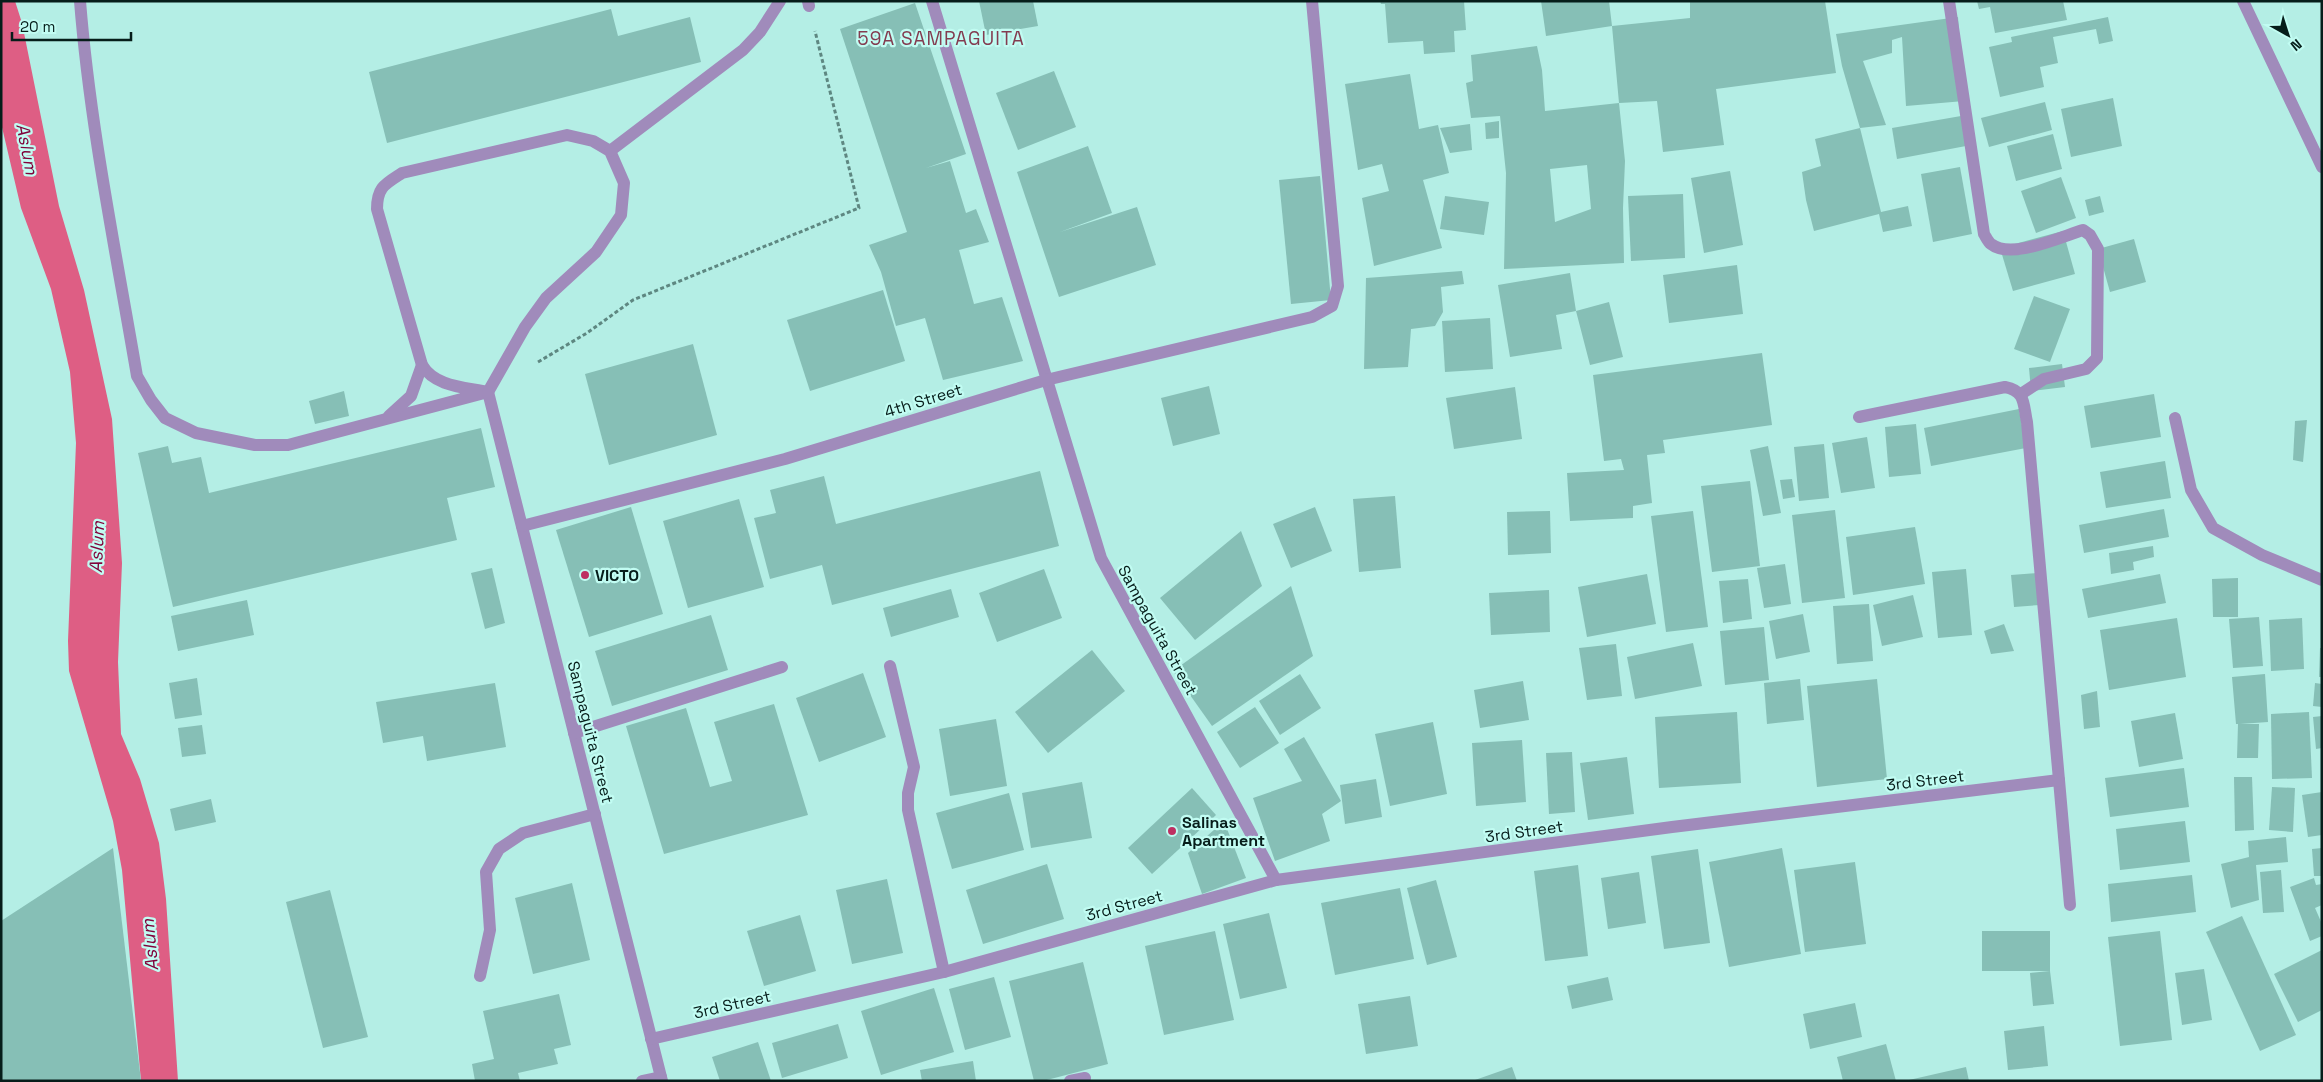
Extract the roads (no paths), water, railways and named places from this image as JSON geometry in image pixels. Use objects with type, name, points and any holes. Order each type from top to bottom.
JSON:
[{"type":"street","points":[[80,1],[84,52],[97,144],[137,376],[151,400],[165,418],[196,433],[255,445],[288,445],[488,392],[525,327],[546,298],[596,252],[621,215],[624,183],[610,151],[593,141],[568,135],[402,173],[387,182],[377,194],[376,209],[422,365],[427,373],[445,383],[488,392]]},
{"type":"street","points":[[610,151],[743,50],[765,26],[780,1]]},
{"type":"street","name":"Sampaguita Street","points":[[932,1],[1100,558],[1276,880]]},
{"type":"street","name":"4th Street","points":[[522,526],[785,459],[1046,380],[1312,317],[1332,306],[1338,286],[1312,1]]},
{"type":"street","points":[[1949,1],[1984,234],[1990,244],[2000,248],[2018,250],[2082,230],[2090,235],[2098,249],[2097,358],[2086,369],[2044,379],[2021,394]]},
{"type":"street","points":[[2243,1],[2322,166]]},
{"type":"street","points":[[384,420],[411,396],[422,365]]},
{"type":"street","points":[[1860,417],[2005,387],[2015,389],[2021,394],[2026,422],[2070,905]]},
{"type":"street","name":"Sampaguita Street","points":[[488,392],[661,1079]]},
{"type":"street","points":[[2175,418],[2191,490],[2213,528],[2262,555],[2322,580]]},
{"type":"street","points":[[890,666],[914,767],[908,793],[908,810],[944,972]]},
{"type":"street","points":[[574,733],[782,667]]},
{"type":"street","name":"3rd Street","points":[[651,1039],[944,972],[1276,880],[1672,827],[2058,780]]},
{"type":"street","points":[[480,976],[490,930],[486,872],[499,849],[523,834],[595,814]]},
{"type":"street","points":[[1070,1081],[1085,1078]]},
{"type":"street","points":[[642,1081],[661,1079]]},
{"type":"water","name":"Aslum","points":[[1,1],[15,1],[22,23],[59,206],[84,290],[112,419],[122,563],[118,662],[121,734],[140,779],[159,843],[166,899],[178,1081],[141,1081],[122,870],[113,821],[69,671],[68,641],[76,443],[70,372],[51,289],[21,208],[1,123]]},
{"type":"place","name":"VICTO","points":[[585,575]]},
{"type":"place","name":"Salinas Apartment","points":[[1172,831]]},
{"type":"district","name":"59A SAMPAGUITA","points":[[941,38]]}]
